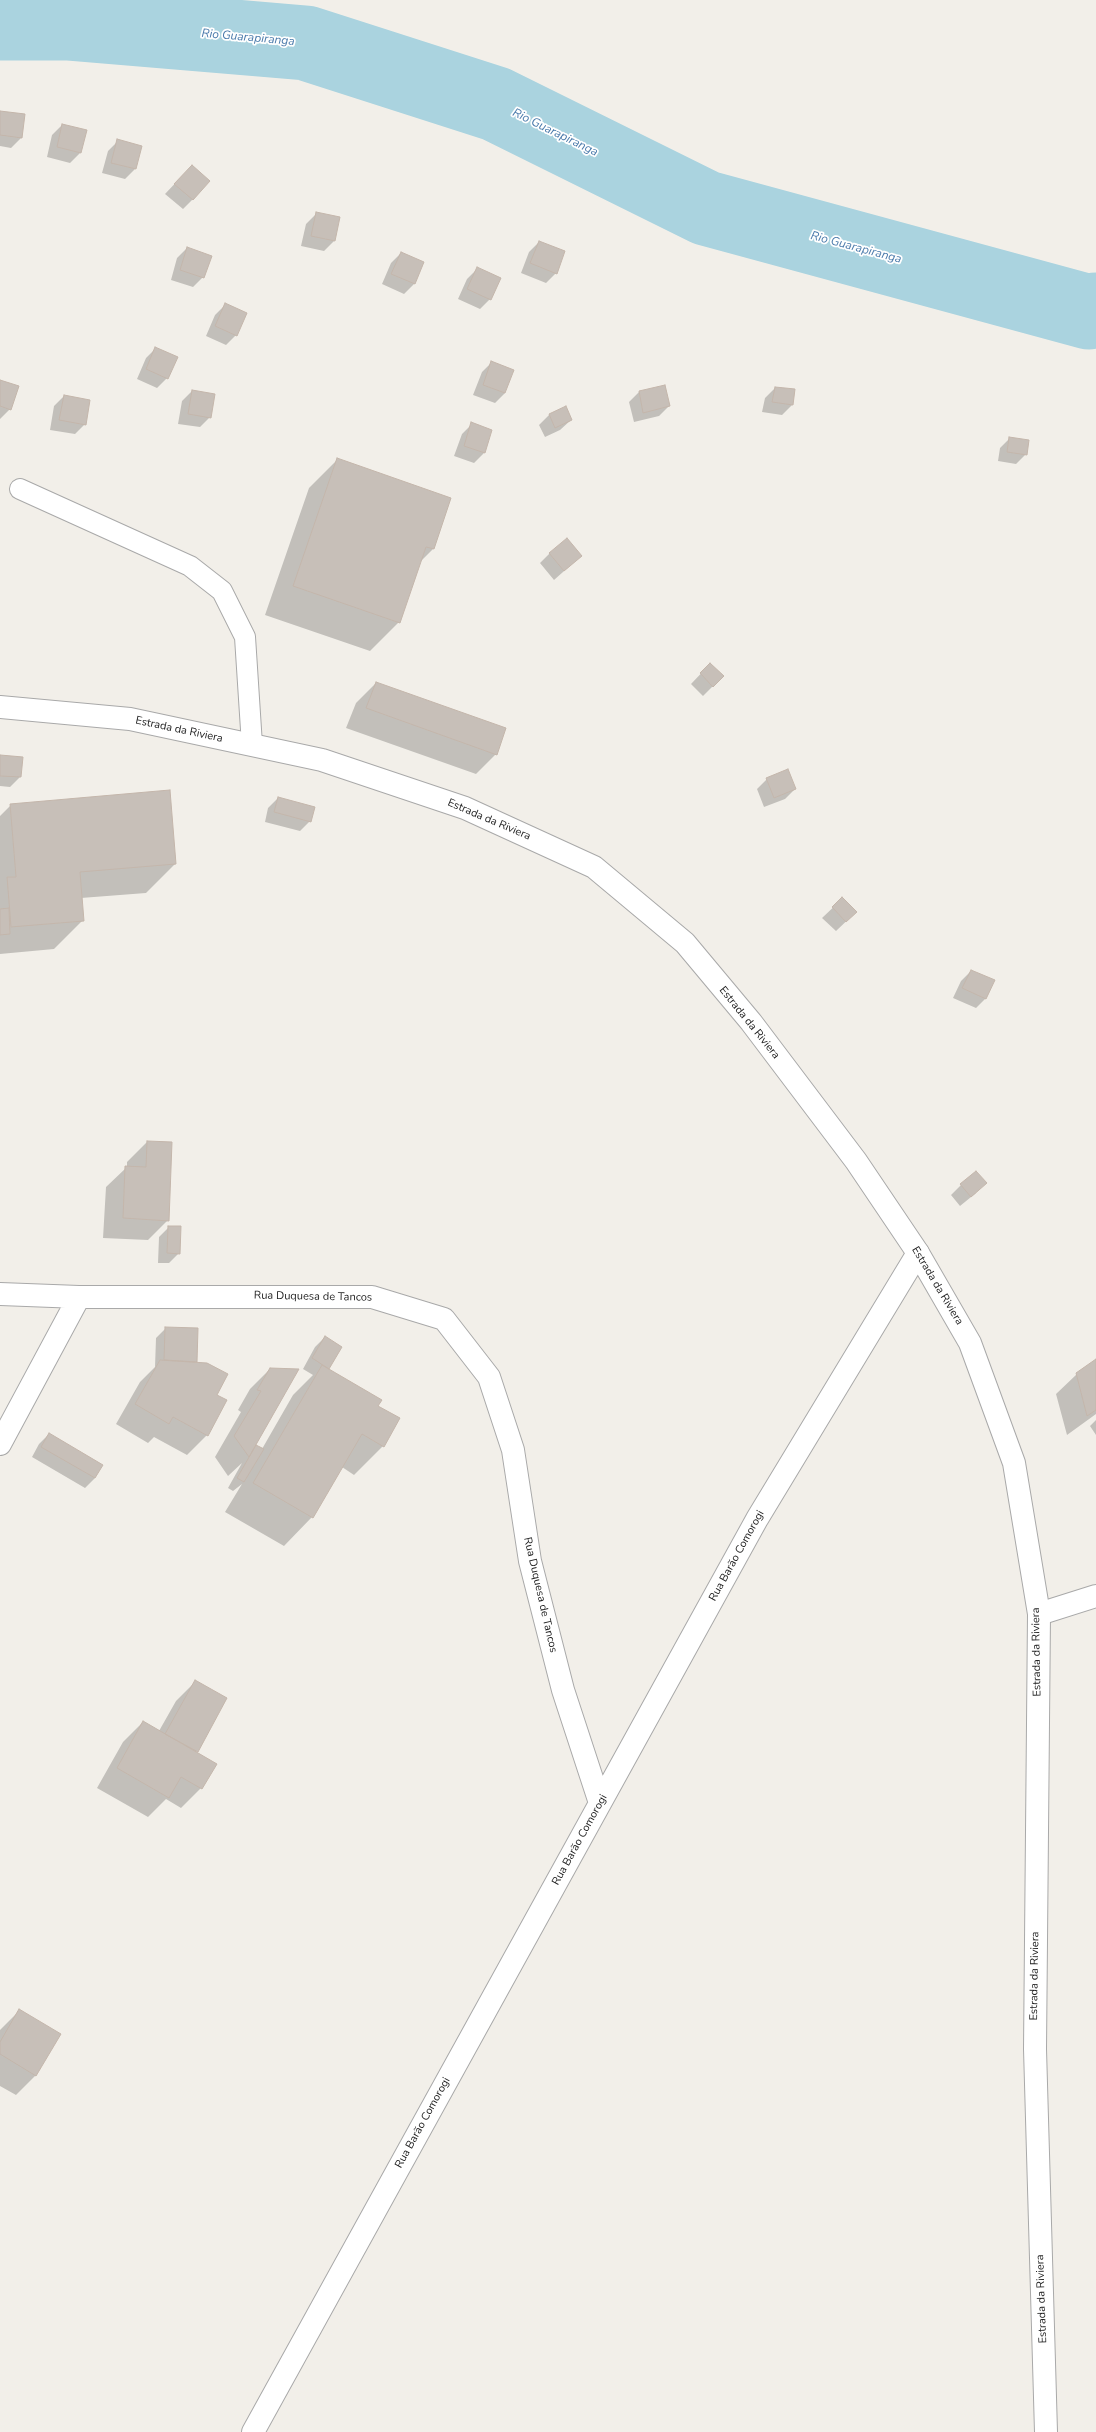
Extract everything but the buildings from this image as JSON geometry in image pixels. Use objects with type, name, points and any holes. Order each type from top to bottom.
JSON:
[{"type":"street","name":"Estrada da Riviera","points":[[0,707],[130,719],[322,760],[465,808],[594,866],[685,943],[751,1022],[856,1161],[918,1253],[970,1343],[1014,1463],[1039,1614],[1035,2049],[1046,2432]]},
{"type":"street","name":"Rua Barão Comorogi","points":[[253,2432],[757,1519],[918,1253]]},
{"type":"street","name":"Rua Duquesa de Tancos","points":[[0,1294],[78,1297],[372,1297],[444,1319],[489,1377],[513,1450],[530,1561],[563,1690],[600,1803]]},
{"type":"street","points":[[0,1444],[78,1297]]},
{"type":"street","points":[[1039,1614],[1096,1596]]},
{"type":"lane","points":[[20,489],[190,566],[222,591],[245,637],[252,745]]},
{"type":"waterway","name":"Rio Guarapiranga","points":[[0,23],[67,23],[306,43],[496,104],[706,208],[1089,312],[1096,310]]}]
